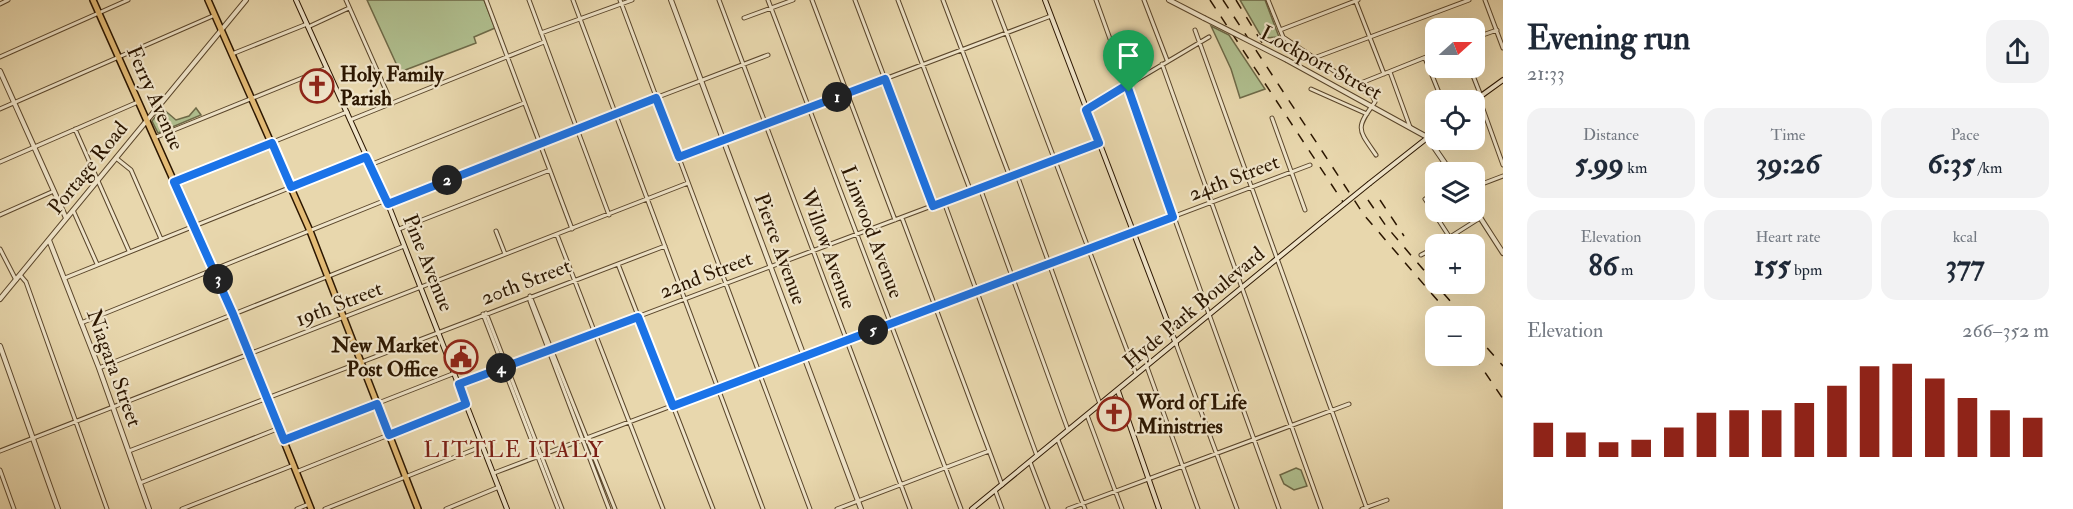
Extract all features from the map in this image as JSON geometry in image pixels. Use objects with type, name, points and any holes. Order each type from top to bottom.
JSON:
[{"type":"main road","name":"Ferry Avenue","points":[[93,0],[233,314],[310,506]]},
{"type":"main road","points":[[208,0],[328,276],[418,509]]},
{"type":"street","points":[[0,4],[8,0]]},
{"type":"street","points":[[0,57],[128,0]]},
{"type":"street","name":"Portage Road","points":[[0,299],[246,0]]},
{"type":"street","name":"Pine Avenue","points":[[296,0],[399,229],[507,509]]},
{"type":"street","points":[[346,0],[392,104]]},
{"type":"street","points":[[486,0],[572,229]]},
{"type":"street","points":[[529,0],[609,214]]},
{"type":"street","points":[[573,0],[763,509]]},
{"type":"street","points":[[541,33],[620,2],[632,0]]},
{"type":"street","name":"Pierce Avenue","points":[[671,0],[861,509]]},
{"type":"street","name":"Willow Avenue","points":[[719,0],[910,509]]},
{"type":"street","name":"Linwood Avenue","points":[[768,0],[961,509]]},
{"type":"street","points":[[744,18],[793,0]]},
{"type":"street","points":[[812,0],[895,220]]},
{"type":"street","points":[[855,0],[933,206]]},
{"type":"street","points":[[898,0],[971,192]]},
{"type":"street","points":[[943,0],[1010,177]]},
{"type":"street","points":[[994,0],[1137,375]]},
{"type":"street","points":[[1045,0],[1237,509]]},
{"type":"street","points":[[1095,0],[1279,509]]},
{"type":"street","points":[[1144,0],[1167,61]]},
{"type":"street","name":"Lockport Street","points":[[1169,0],[1287,60],[1425,136]]},
{"type":"street","points":[[1268,0],[1283,37],[1373,98],[1375,102],[1360,124],[1361,134],[1377,155]]},
{"type":"street","points":[[1280,30],[1356,0],[1384,74]]},
{"type":"street","points":[[1314,58],[1469,0]]},
{"type":"street","points":[[1485,0],[1503,48]]},
{"type":"street","points":[[620,2],[810,509]]},
{"type":"street","points":[[232,54],[350,8]]},
{"type":"street","points":[[0,109],[215,15]]},
{"type":"street","points":[[679,157],[1051,16]]},
{"type":"street","points":[[1195,30],[1365,508],[1387,500]]},
{"type":"street","points":[[1485,34],[1497,30]]},
{"type":"street","points":[[1086,110],[1209,37]]},
{"type":"street","points":[[350,120],[544,42]]},
{"type":"street","points":[[81,323],[309,231],[768,55]]},
{"type":"street","points":[[1356,85],[1425,57]]},
{"type":"street","points":[[1162,64],[1322,509]]},
{"type":"street","points":[[154,138],[327,68]]},
{"type":"street","points":[[0,71],[66,218]]},
{"type":"street","points":[[1390,72],[1410,128]]},
{"type":"street","points":[[1485,93],[1503,80]]},
{"type":"street","name":"Lockport Street","points":[[1311,89],[1367,114]]},
{"type":"street","points":[[0,162],[138,102]]},
{"type":"street","points":[[370,165],[525,103]]},
{"type":"street","points":[[174,182],[347,112]]},
{"type":"street","points":[[1485,117],[1503,165]]},
{"type":"street","points":[[1272,118],[1305,210]]},
{"type":"street","points":[[75,129],[129,252]]},
{"type":"street","name":"Hyde Park Boulevard","points":[[972,509],[1176,344],[1276,258],[1425,139]]},
{"type":"street","name":"22nd Street","points":[[459,384],[1099,143]]},
{"type":"street","points":[[65,278],[366,157]]},
{"type":"street","points":[[116,158],[131,170],[161,239]]},
{"type":"street","name":"24th Street","points":[[494,473],[1311,165]]},
{"type":"street","points":[[399,229],[550,170]]},
{"type":"street","points":[[1017,175],[1100,404]]},
{"type":"street","points":[[1485,183],[1503,176]]},
{"type":"street","name":"19th Street","points":[[0,452],[688,183]]},
{"type":"street","points":[[980,188],[1068,430]]},
{"type":"street","points":[[0,215],[54,191]]},
{"type":"street","points":[[944,202],[1037,456]]},
{"type":"street","points":[[73,210],[97,264]]},
{"type":"street","points":[[902,218],[1002,485]]},
{"type":"street","points":[[1456,234],[1474,222]]},
{"type":"street","points":[[1483,222],[1503,253]]},
{"type":"street","points":[[496,231],[506,255]]},
{"type":"street","points":[[556,235],[663,509]]},
{"type":"street","name":"Niagara Street","points":[[49,239],[99,368],[149,509]]},
{"type":"street","points":[[99,368],[405,245]]},
{"type":"street","name":"20th Street","points":[[129,451],[665,246]]},
{"type":"street","points":[[0,249],[16,280]]},
{"type":"street","points":[[1421,255],[1425,253]]},
{"type":"street","points":[[618,264],[713,509]]},
{"type":"street","points":[[20,274],[28,290],[107,509]]},
{"type":"street","points":[[530,296],[585,439],[615,509]]},
{"type":"street","points":[[484,314],[560,509]]},
{"type":"street","points":[[0,346],[58,509]]},
{"type":"street","points":[[1147,367],[1198,509]]},
{"type":"street","points":[[284,440],[454,373]]},
{"type":"street","points":[[1118,391],[1159,509]]},
{"type":"street","points":[[296,472],[466,404]]},
{"type":"street","points":[[1068,509],[1349,405]]},
{"type":"street","points":[[1087,415],[1122,509]]},
{"type":"street","points":[[140,483],[279,428]]},
{"type":"street","points":[[585,439],[609,509]]},
{"type":"street","points":[[1058,440],[1085,509]]},
{"type":"street","points":[[325,509],[483,446]]},
{"type":"street","points":[[837,509],[988,451]]},
{"type":"street","points":[[1030,462],[1047,509]]},
{"type":"street","points":[[182,509],[294,465]]},
{"type":"street","points":[[0,470],[14,509]]},
{"type":"street","points":[[446,509],[499,487]]},
{"type":"street","points":[[995,490],[1002,509]]},
{"type":"street","points":[[297,509],[310,506]]},
{"type":"green space","points":[[367,0],[484,0],[495,28],[474,37],[476,43],[400,72]]},
{"type":"green space","points":[[1240,0],[1265,0],[1279,37],[1262,38]]},
{"type":"green space","points":[[1211,26],[1229,35],[1265,89],[1240,98],[1231,69]]},
{"type":"green space","points":[[162,108],[176,120],[189,116],[196,108],[201,115],[158,133],[152,121]]},
{"type":"green space","points":[[1296,468],[1301,470],[1307,486],[1294,490],[1284,484],[1280,475]]},
{"type":"railway","points":[[1210,0],[1343,202]]},
{"type":"railway","points":[[1223,0],[1364,215],[1442,306]]},
{"type":"railway","points":[[1236,0],[1267,51]]},
{"type":"railway","points":[[1368,200],[1386,226],[1454,306]]},
{"type":"railway","points":[[1380,200],[1404,236]]},
{"type":"railway","points":[[1485,346],[1503,366]]},
{"type":"railway","points":[[1481,366],[1503,399]]},
{"type":"place","name":"Holy Family Parish","points":[[317,86]]},
{"type":"place","name":"New Market Post Office","points":[[461,357]]},
{"type":"place","name":"Word of Life Ministries","points":[[1114,414]]},
{"type":"district","name":"LITTLE ITALY","points":[[514,450]]},
{"type":"route","points":[[885,79],[933,206],[1099,143],[1086,110],[1127,85],[1129,92],[1173,217],[673,406],[638,317],[459,384],[466,404],[389,435],[377,404],[284,440],[233,314],[174,182],[272,143],[291,187],[366,157],[388,204],[656,98],[679,157],[885,79]]}]
